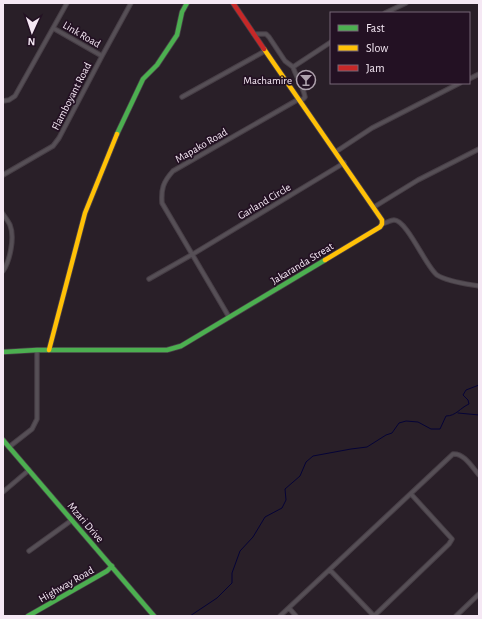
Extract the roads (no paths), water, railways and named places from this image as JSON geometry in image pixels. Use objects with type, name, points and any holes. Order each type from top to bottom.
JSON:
[{"type":"street","points":[[3,101],[9,100],[15,96],[67,3]]},
{"type":"street","name":"Flamboyant Road","points":[[3,175],[53,146],[59,138],[131,3]]},
{"type":"street","points":[[49,350],[85,213],[124,116],[143,79],[157,65],[177,35],[182,12],[187,3]]},
{"type":"street","points":[[233,3],[264,51],[337,151],[382,220],[382,224],[394,220],[400,222],[408,231],[437,275],[453,281],[479,286]]},
{"type":"street","points":[[387,12],[406,3]]},
{"type":"street","name":"Link Road","points":[[53,28],[102,56]]},
{"type":"street","points":[[254,34],[266,34],[285,60],[293,67],[305,97],[300,100]]},
{"type":"street","points":[[293,67],[330,43]]},
{"type":"street","points":[[182,97],[264,51]]},
{"type":"street","points":[[470,78],[479,74]]},
{"type":"street","points":[[337,151],[372,128],[458,84]]},
{"type":"street","name":"Mapako Road","points":[[229,317],[162,203],[161,193],[166,180],[173,171],[300,100]]},
{"type":"street","points":[[374,208],[418,180],[479,149]]},
{"type":"street","name":"Garland Circle","points":[[149,279],[344,163]]},
{"type":"street","points":[[3,214],[10,225],[13,236],[7,265],[3,271]]},
{"type":"street","name":"Jakaranda Streat","points":[[3,352],[37,350],[167,350],[181,346],[380,227],[382,224]]},
{"type":"street","points":[[9,447],[32,429],[37,419],[37,350]]},
{"type":"street","name":"Mzari Drive","points":[[3,440],[112,566],[153,616]]},
{"type":"street","points":[[280,616],[453,454],[462,456],[479,475]]},
{"type":"street","points":[[3,492],[29,470]]},
{"type":"street","points":[[330,570],[374,616],[449,544],[452,539],[411,494]]},
{"type":"street","points":[[29,552],[72,520]]},
{"type":"street","name":"Highway Road","points":[[28,616],[106,571],[112,566]]},
{"type":"street","points":[[456,616],[479,594]]},
{"type":"street","points":[[289,608],[296,616]]},
{"type":"waterway","points":[[190,616],[217,598],[232,583],[232,573],[240,551],[253,537],[265,517],[282,508],[286,500],[285,489],[300,476],[306,462],[313,456],[367,447],[392,433],[399,423],[406,421],[418,422],[431,429],[440,429],[446,416],[455,413],[469,404],[468,400],[463,395],[466,390],[479,385]]},
{"type":"waterway","points":[[458,413],[479,415]]},
{"type":"place","name":"Machamire","points":[[306,80]]}]
